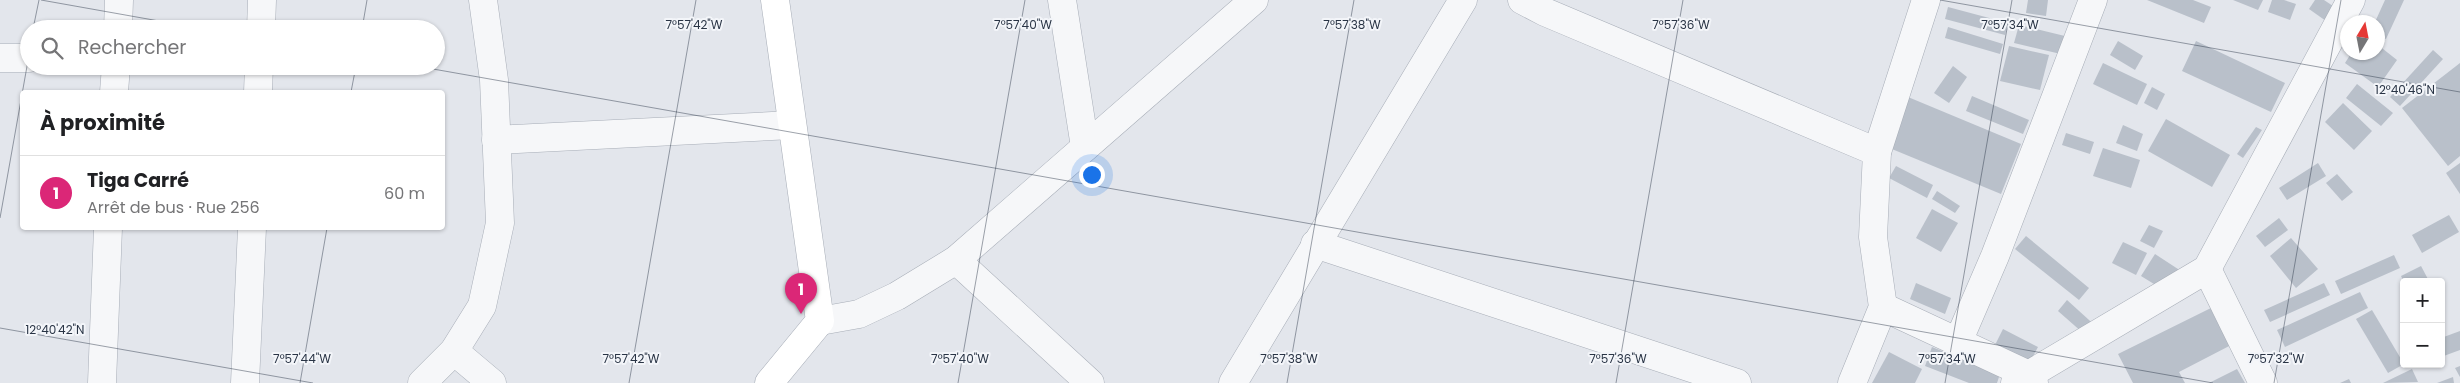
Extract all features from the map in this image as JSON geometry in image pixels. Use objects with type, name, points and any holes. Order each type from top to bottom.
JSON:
[{"type":"street","points":[[118,20],[119,0]]},
{"type":"street","points":[[261,20],[262,0]]},
{"type":"street","points":[[422,383],[454,351],[482,306],[500,223],[494,80],[483,0]]},
{"type":"street","points":[[775,0],[820,321]]},
{"type":"street","points":[[1062,0],[1085,147]]},
{"type":"street","points":[[770,383],[820,321],[859,314],[897,296],[956,260],[1254,0]]},
{"type":"street","points":[[1233,383],[1462,0]]},
{"type":"street","points":[[1522,0],[1554,16],[1877,152]]},
{"type":"street","points":[[1852,383],[1882,307],[1873,237],[1877,152],[1926,0]]},
{"type":"street","points":[[1958,342],[1995,256],[2093,0]]},
{"type":"street","points":[[1882,307],[1958,342],[2027,381],[2207,269],[2351,0]]},
{"type":"street","points":[[0,58],[20,58]]},
{"type":"street","points":[[114,90],[115,75]]},
{"type":"street","points":[[258,90],[259,75]]},
{"type":"street","points":[[496,140],[792,125]]},
{"type":"street","points":[[102,383],[108,230]]},
{"type":"street","points":[[245,383],[252,230]]},
{"type":"street","points":[[1315,244],[1737,383]]},
{"type":"street","points":[[956,260],[1090,383]]},
{"type":"street","points":[[2207,269],[2263,383]]},
{"type":"street","points":[[454,351],[492,383]]},
{"type":"building","points":[[2028,0],[2048,0],[2046,16],[2026,13]]},
{"type":"building","points":[[2147,0],[2193,0],[2211,7],[2204,23]]},
{"type":"building","points":[[2233,0],[2263,0],[2258,10]]},
{"type":"building","points":[[2272,0],[2284,0],[2296,4],[2290,20],[2268,12]]},
{"type":"building","points":[[2315,0],[2324,0],[2336,8],[2326,21],[2309,9]]},
{"type":"building","points":[[2385,0],[2404,0],[2386,39],[2385,15],[2378,15]]},
{"type":"building","points":[[1948,7],[2008,23],[2005,35],[1945,19]]},
{"type":"building","points":[[2019,25],[2069,37],[2065,55],[2014,43]]},
{"type":"building","points":[[1948,27],[2003,44],[2000,54],[1945,38]]},
{"type":"building","points":[[2118,41],[2143,56],[2135,70],[2110,55]]},
{"type":"building","points":[[2196,41],[2285,83],[2271,112],[2182,71]]},
{"type":"building","points":[[2009,46],[2049,55],[2040,90],[2000,81]]},
{"type":"building","points":[[2433,50],[2443,59],[2400,106],[2390,97]]},
{"type":"building","points":[[2385,51],[2397,60],[2378,87],[2345,63],[2347,60],[2385,60]]},
{"type":"building","points":[[2103,63],[2147,84],[2137,105],[2093,84]]},
{"type":"building","points":[[2460,63],[2460,156],[2448,166],[2402,108]]},
{"type":"building","points":[[1953,66],[1967,77],[1949,103],[1934,93]]},
{"type":"building","points":[[2357,84],[2393,113],[2381,126],[2346,98]]},
{"type":"building","points":[[2152,87],[2165,94],[2157,110],[2144,103]]},
{"type":"building","points":[[1972,96],[2029,120],[2023,134],[1966,111]]},
{"type":"building","points":[[1908,97],[2021,144],[2001,194],[1887,147]]},
{"type":"building","points":[[2343,103],[2372,131],[2354,150],[2325,122]]},
{"type":"building","points":[[2166,119],[2230,155],[2212,187],[2148,151]]},
{"type":"building","points":[[2123,125],[2143,134],[2137,151],[2116,143]]},
{"type":"building","points":[[2256,127],[2262,130],[2243,158],[2237,154]]},
{"type":"building","points":[[2066,133],[2094,142],[2090,154],[2062,145]]},
{"type":"building","points":[[2103,148],[2140,160],[2131,188],[2093,176]]},
{"type":"building","points":[[2318,163],[2326,176],[2287,200],[2279,188]]},
{"type":"building","points":[[2460,163],[2460,194],[2446,173]]},
{"type":"building","points":[[1896,166],[1933,185],[1927,198],[1889,178]]},
{"type":"building","points":[[2337,174],[2353,192],[2342,201],[2326,183]]},
{"type":"building","points":[[1937,191],[1960,206],[1955,213],[1932,199]]},
{"type":"building","points":[[1932,209],[1958,223],[1941,252],[1916,238]]},
{"type":"building","points":[[2449,215],[2459,232],[2422,253],[2412,235]]},
{"type":"building","points":[[2279,218],[2288,230],[2265,247],[2256,236]]},
{"type":"building","points":[[2149,225],[2163,231],[2154,248],[2140,241]]},
{"type":"building","points":[[2026,236],[2089,288],[2079,300],[2015,249]]},
{"type":"building","points":[[2291,238],[2318,269],[2296,288],[2270,256]]},
{"type":"building","points":[[2123,242],[2147,253],[2136,275],[2112,263]]},
{"type":"building","points":[[2155,254],[2181,271],[2167,292],[2141,276]]},
{"type":"building","points":[[2394,255],[2400,268],[2341,294],[2335,281]]},
{"type":"building","points":[[2421,266],[2427,278],[2402,278],[2401,276]]},
{"type":"building","points":[[1916,283],[1951,298],[1945,314],[1910,299]]},
{"type":"building","points":[[2324,283],[2330,295],[2270,322],[2264,310]]},
{"type":"building","points":[[2360,292],[2368,308],[2285,347],[2277,330]]},
{"type":"building","points":[[2067,300],[2100,330],[2091,340],[2058,311]]},
{"type":"building","points":[[2215,306],[2235,343],[2179,372],[2185,383],[2133,383],[2118,354]]},
{"type":"building","points":[[2372,310],[2400,357],[2400,366],[2388,373],[2356,319]]},
{"type":"building","points":[[2003,329],[2038,347],[2030,362],[1995,345]]},
{"type":"building","points":[[2460,331],[2460,350],[2445,356],[2445,337]]},
{"type":"building","points":[[1932,347],[2000,374],[1997,383],[1969,383],[1925,366]]},
{"type":"building","points":[[1889,352],[1922,369],[1915,383],[1872,383]]},
{"type":"building","points":[[2460,366],[2460,377],[2455,368]]},
{"type":"building","points":[[2237,369],[2245,383],[2209,383]]},
{"type":"building","points":[[2412,369],[2418,382],[2383,383]]},
{"type":"building","points":[[2453,377],[2454,383],[2437,383]]},
{"type":"building","points":[[2349,379],[2351,383],[2340,383]]},
{"type":"place","name":"Tiga Carré","points":[[801,314]]}]
